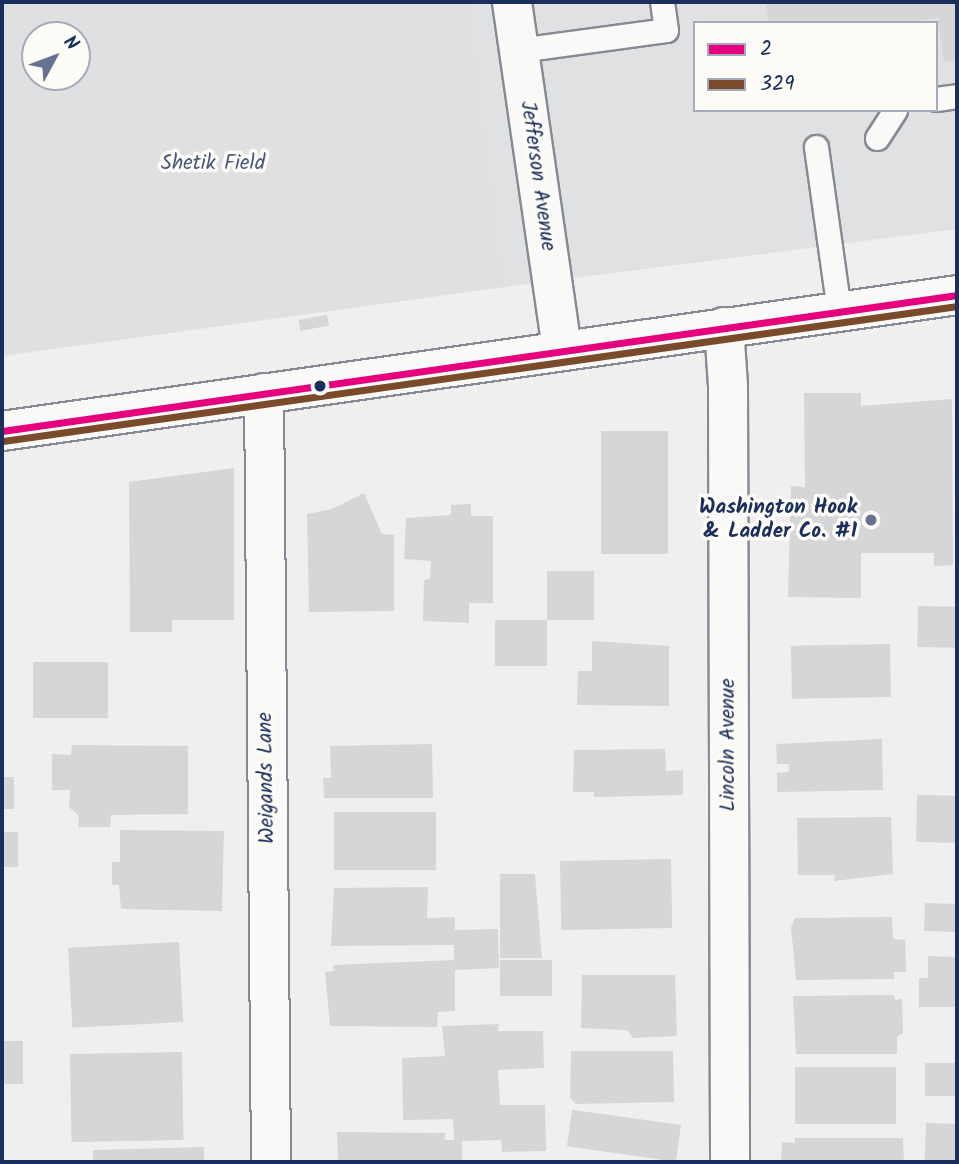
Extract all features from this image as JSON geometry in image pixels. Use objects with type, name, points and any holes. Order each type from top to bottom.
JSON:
[{"type":"street","name":"Jefferson Avenue","points":[[512,2],[562,350]]},
{"type":"street","points":[[2,430],[957,295]]},
{"type":"street","name":"Lincoln Avenue","points":[[724,327],[728,400],[730,1162]]},
{"type":"street","name":"Weigands Lane","points":[[264,393],[271,1162]]},
{"type":"lane","points":[[519,50],[666,30],[662,2]]},
{"type":"lane","points":[[938,99],[957,96]]},
{"type":"lane","points":[[877,138],[894,112]]},
{"type":"lane","points":[[816,147],[839,311]]},
{"type":"shaded area","points":[[470,2],[957,2],[957,229],[505,287]]},
{"type":"green space","name":"Shetik Field","points":[[2,2],[470,2],[505,287],[2,356]]},
{"type":"building","points":[[766,2],[957,2],[957,60],[944,62],[938,18],[914,21],[769,21]]},
{"type":"building","points":[[327,315],[329,326],[300,331],[298,320]]},
{"type":"building","name":"Washington Hook & Ladder Co. #1","points":[[804,393],[861,393],[861,406],[952,399],[953,565],[934,566],[934,553],[861,553],[861,598],[788,597],[791,486],[805,487]]},
{"type":"building","points":[[601,431],[668,431],[668,554],[601,554]]},
{"type":"building","points":[[234,468],[234,620],[172,620],[172,632],[130,632],[129,482]]},
{"type":"building","points":[[364,493],[382,534],[394,535],[394,611],[309,612],[307,514],[332,509]]},
{"type":"building","points":[[471,504],[471,516],[493,516],[493,603],[469,603],[469,623],[423,621],[424,580],[430,579],[431,561],[404,559],[406,518],[451,515],[451,505]]},
{"type":"building","points":[[547,571],[594,571],[594,620],[547,620]]},
{"type":"building","points":[[918,606],[957,607],[956,648],[917,647]]},
{"type":"building","points":[[495,620],[547,620],[547,666],[495,666]]},
{"type":"building","points":[[592,641],[669,646],[669,706],[577,705],[578,671],[592,671]]},
{"type":"building","points":[[890,644],[891,697],[792,699],[791,646]]},
{"type":"building","points":[[33,662],[108,662],[108,718],[33,718]]},
{"type":"building","points":[[882,739],[883,790],[777,792],[777,773],[789,772],[789,764],[777,764],[776,744]]},
{"type":"building","points":[[432,744],[433,798],[324,798],[323,778],[331,778],[330,746]]},
{"type":"building","points":[[72,745],[188,746],[188,814],[111,815],[110,827],[78,827],[79,816],[69,807],[70,790],[52,790],[52,754],[71,755]]},
{"type":"building","points":[[665,749],[666,771],[683,770],[683,795],[594,797],[594,792],[573,792],[574,750]]},
{"type":"building","points":[[2,777],[14,777],[14,809],[2,809]]},
{"type":"building","points":[[917,795],[957,796],[956,843],[916,842]]},
{"type":"building","points":[[334,812],[436,812],[436,870],[334,870]]},
{"type":"building","points":[[891,817],[893,874],[834,881],[835,875],[798,875],[797,818]]},
{"type":"building","points":[[120,830],[224,831],[222,911],[121,909],[119,885],[112,885],[112,862],[120,862]]},
{"type":"building","points":[[2,832],[18,832],[18,867],[2,867]]},
{"type":"building","points":[[671,859],[672,928],[561,930],[560,861]]},
{"type":"building","points":[[500,874],[535,874],[542,958],[500,958]]},
{"type":"building","points":[[428,887],[427,918],[455,917],[455,930],[498,929],[499,968],[455,970],[455,1011],[438,1012],[437,1027],[330,1026],[325,972],[334,971],[333,965],[454,960],[454,945],[331,946],[334,888]]},
{"type":"building","points":[[925,903],[957,904],[956,932],[924,931]]},
{"type":"building","points":[[892,917],[893,939],[905,940],[906,972],[894,972],[894,979],[796,980],[791,927],[795,918]]},
{"type":"building","points":[[179,942],[183,1022],[72,1028],[68,948]]},
{"type":"building","points":[[928,956],[957,957],[957,1007],[919,1007],[919,978],[928,978]]},
{"type":"building","points":[[500,960],[552,960],[552,996],[500,996]]},
{"type":"building","points":[[582,975],[675,975],[677,1036],[633,1038],[627,1030],[581,1028]]},
{"type":"building","points":[[894,995],[895,1000],[902,999],[903,1033],[897,1037],[897,1054],[796,1054],[793,996]]},
{"type":"building","points":[[499,1024],[498,1031],[543,1031],[544,1068],[498,1070],[500,1105],[545,1105],[546,1151],[502,1152],[501,1140],[462,1141],[462,1160],[473,1162],[338,1162],[337,1132],[445,1133],[445,1140],[454,1140],[453,1119],[403,1120],[402,1058],[445,1056],[442,1026]]},
{"type":"building","points":[[2,1041],[23,1041],[23,1084],[2,1084]]},
{"type":"building","points":[[571,1051],[673,1051],[674,1102],[576,1104],[570,1098]]},
{"type":"building","points":[[182,1052],[184,1140],[72,1142],[70,1054]]},
{"type":"building","points":[[925,1063],[957,1063],[957,1096],[925,1096]]},
{"type":"building","points":[[795,1067],[896,1067],[896,1124],[795,1124]]},
{"type":"building","points":[[572,1110],[681,1125],[676,1162],[567,1146]]},
{"type":"building","points":[[926,1123],[957,1124],[956,1162],[925,1162]]},
{"type":"building","points":[[795,1138],[903,1138],[904,1162],[781,1162],[782,1142],[795,1143]]},
{"type":"building","points":[[204,1147],[204,1162],[93,1162],[93,1150]]},
{"type":"transit line","name":"2","points":[[2,431],[957,295]]},
{"type":"transit line","name":"329","points":[[3,441],[957,306]]},
{"type":"place","name":"Washington Hook & Ladder Co. #1","points":[[871,520]]}]
